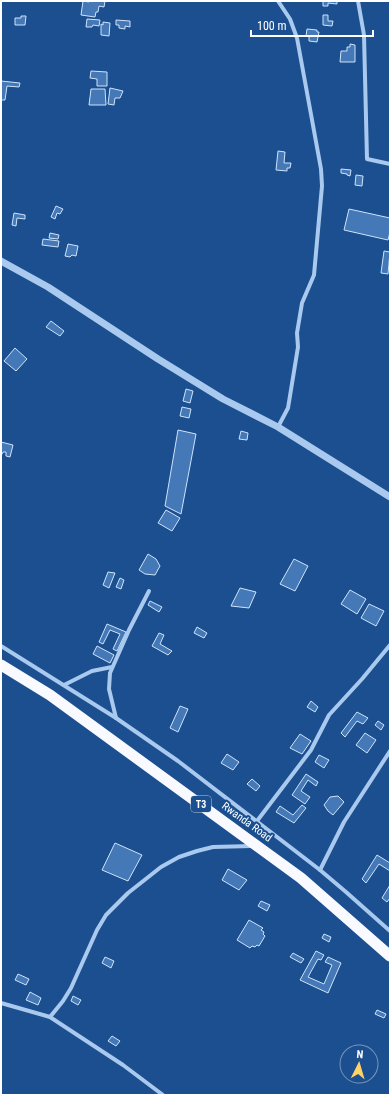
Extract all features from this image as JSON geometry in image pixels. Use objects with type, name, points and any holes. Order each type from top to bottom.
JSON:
[{"type":"highway","name":"Rwanda Road","points":[[1,665],[50,695],[301,878],[390,956]]},
{"type":"street","points":[[278,1],[290,19],[297,38],[321,169],[322,186],[314,275],[302,303],[297,333],[298,347],[288,408],[278,427]]},
{"type":"street","points":[[358,1],[364,35],[367,159],[390,164]]},
{"type":"street","points":[[1,261],[48,287],[223,399],[278,427],[390,497]]},
{"type":"street","points":[[116,718],[109,689],[109,679],[112,667],[148,591]]},
{"type":"street","points":[[257,821],[311,750],[329,715],[362,679],[390,645]]},
{"type":"street","points":[[1,646],[116,718],[178,762],[320,870],[390,931]]},
{"type":"street","points":[[64,685],[92,671],[112,667]]},
{"type":"street","points":[[320,870],[344,822],[390,751]]},
{"type":"street","points":[[50,1017],[71,988],[97,930],[106,915],[128,893],[161,867],[185,855],[213,847],[258,846]]},
{"type":"street","points":[[1,1003],[50,1017],[123,1065],[163,1095]]},
{"type":"building","points":[[83,1],[105,1],[104,7],[99,6],[95,17],[81,15]]},
{"type":"building","points":[[323,1],[337,1],[337,4],[328,3],[328,6],[323,6]]},
{"type":"building","points":[[323,15],[328,15],[328,21],[333,21],[332,26],[323,25]]},
{"type":"building","points":[[21,16],[26,16],[25,25],[15,25],[15,18],[21,18]]},
{"type":"building","points":[[87,19],[100,20],[99,26],[93,25],[92,27],[86,27]]},
{"type":"building","points":[[116,20],[130,21],[130,27],[125,26],[125,29],[119,28],[119,25],[116,25]]},
{"type":"building","points":[[103,22],[110,23],[109,36],[101,35],[101,24],[103,25]]},
{"type":"building","points":[[307,29],[317,30],[317,32],[319,32],[317,42],[309,41],[309,36],[306,36]]},
{"type":"building","points":[[350,44],[355,45],[355,62],[340,62],[341,51],[347,51],[347,47],[350,47]]},
{"type":"building","points":[[91,71],[107,72],[107,86],[97,86],[97,79],[90,78]]},
{"type":"building","points":[[1,81],[20,83],[19,87],[7,86],[5,100],[1,100]]},
{"type":"building","points":[[110,88],[123,91],[120,98],[115,98],[114,105],[108,104]]},
{"type":"building","points":[[91,89],[105,89],[106,105],[89,105]]},
{"type":"building","points":[[278,151],[285,152],[284,163],[291,163],[290,168],[287,168],[287,171],[276,170]]},
{"type":"building","points":[[341,169],[351,170],[350,176],[341,173]]},
{"type":"building","points":[[356,175],[363,176],[362,186],[355,185]]},
{"type":"building","points":[[56,206],[63,209],[60,214],[57,213],[55,219],[51,217]]},
{"type":"building","points":[[349,209],[390,218],[390,232],[388,240],[344,230]]},
{"type":"building","points":[[14,213],[25,215],[25,219],[17,218],[16,226],[12,225]]},
{"type":"building","points":[[50,233],[59,235],[58,239],[49,238]]},
{"type":"building","points":[[43,239],[59,241],[58,247],[42,245]]},
{"type":"building","points":[[68,244],[78,246],[76,256],[65,256]]},
{"type":"building","points":[[384,251],[390,252],[388,274],[381,273]]},
{"type":"building","points":[[51,321],[64,331],[60,336],[46,327]]},
{"type":"building","points":[[15,348],[27,359],[16,371],[4,361]]},
{"type":"building","points":[[186,389],[193,391],[190,403],[183,401]]},
{"type":"building","points":[[182,407],[191,409],[189,418],[180,416]]},
{"type":"building","points":[[178,430],[196,434],[181,514],[165,506]]},
{"type":"building","points":[[241,431],[248,433],[247,440],[239,439]]},
{"type":"building","points":[[1,442],[13,445],[10,457],[6,456],[6,452],[3,452],[1,456]]},
{"type":"building","points":[[166,510],[180,518],[172,531],[158,523]]},
{"type":"building","points":[[148,554],[156,559],[160,566],[155,575],[145,574],[139,570]]},
{"type":"building","points":[[294,559],[308,566],[295,591],[280,584]]},
{"type":"building","points":[[108,572],[115,573],[109,588],[103,585]]},
{"type":"building","points":[[120,578],[124,580],[121,589],[116,587]]},
{"type":"building","points":[[240,588],[256,592],[249,608],[231,606]]},
{"type":"building","points":[[350,590],[366,599],[357,614],[341,604]]},
{"type":"building","points":[[150,601],[162,607],[159,612],[148,605]]},
{"type":"building","points":[[369,604],[384,611],[376,626],[361,618]]},
{"type":"building","points":[[107,624],[126,632],[117,651],[113,649],[120,634],[110,630],[103,644],[99,642]]},
{"type":"building","points":[[197,627],[207,633],[204,638],[194,633]]},
{"type":"building","points":[[159,633],[164,635],[160,644],[172,651],[168,655],[152,646]]},
{"type":"building","points":[[97,646],[114,655],[110,663],[93,654]]},
{"type":"building","points":[[311,701],[318,707],[315,712],[307,707]]},
{"type":"building","points":[[180,706],[188,709],[178,732],[170,728]]},
{"type":"building","points":[[357,712],[368,718],[363,724],[357,721],[345,737],[341,733]]},
{"type":"building","points":[[378,721],[384,725],[381,730],[375,725]]},
{"type":"building","points":[[365,733],[376,740],[367,753],[356,745]]},
{"type":"building","points":[[300,734],[311,741],[302,754],[290,748]]},
{"type":"building","points":[[227,754],[239,762],[233,770],[221,763]]},
{"type":"building","points":[[319,755],[329,760],[324,768],[315,762]]},
{"type":"building","points":[[306,774],[318,782],[316,786],[308,780],[301,791],[310,797],[305,804],[292,795]]},
{"type":"building","points":[[252,779],[260,786],[256,791],[247,784]]},
{"type":"building","points":[[338,796],[344,802],[333,815],[324,805],[330,797]]},
{"type":"building","points":[[302,805],[306,808],[294,823],[276,812],[280,806],[293,815]]},
{"type":"building","points":[[115,843],[142,855],[128,881],[102,870]]},
{"type":"building","points":[[377,855],[390,863],[390,871],[379,864],[366,883],[362,879]]},
{"type":"building","points":[[228,869],[247,880],[239,890],[222,880]]},
{"type":"building","points":[[390,885],[390,898],[387,902],[382,898]]},
{"type":"building","points":[[261,901],[270,905],[267,911],[258,906]]},
{"type":"building","points":[[249,920],[263,928],[261,930],[264,932],[263,934],[265,936],[259,946],[252,946],[250,948],[237,940]]},
{"type":"building","points":[[324,934],[331,937],[329,942],[322,938]]},
{"type":"building","points":[[316,951],[324,955],[321,960],[318,959],[308,977],[324,984],[332,965],[325,962],[328,957],[341,963],[328,993],[300,980]]},
{"type":"building","points":[[293,953],[304,959],[301,963],[290,957]]},
{"type":"building","points":[[105,957],[114,961],[111,968],[102,963]]},
{"type":"building","points":[[18,974],[29,979],[26,985],[15,980]]},
{"type":"building","points":[[30,992],[41,998],[38,1005],[26,1000]]},
{"type":"building","points":[[73,996],[81,1000],[78,1005],[71,1001]]},
{"type":"building","points":[[377,1010],[386,1014],[384,1018],[375,1014]]},
{"type":"building","points":[[112,1036],[120,1041],[116,1046],[108,1041]]}]
